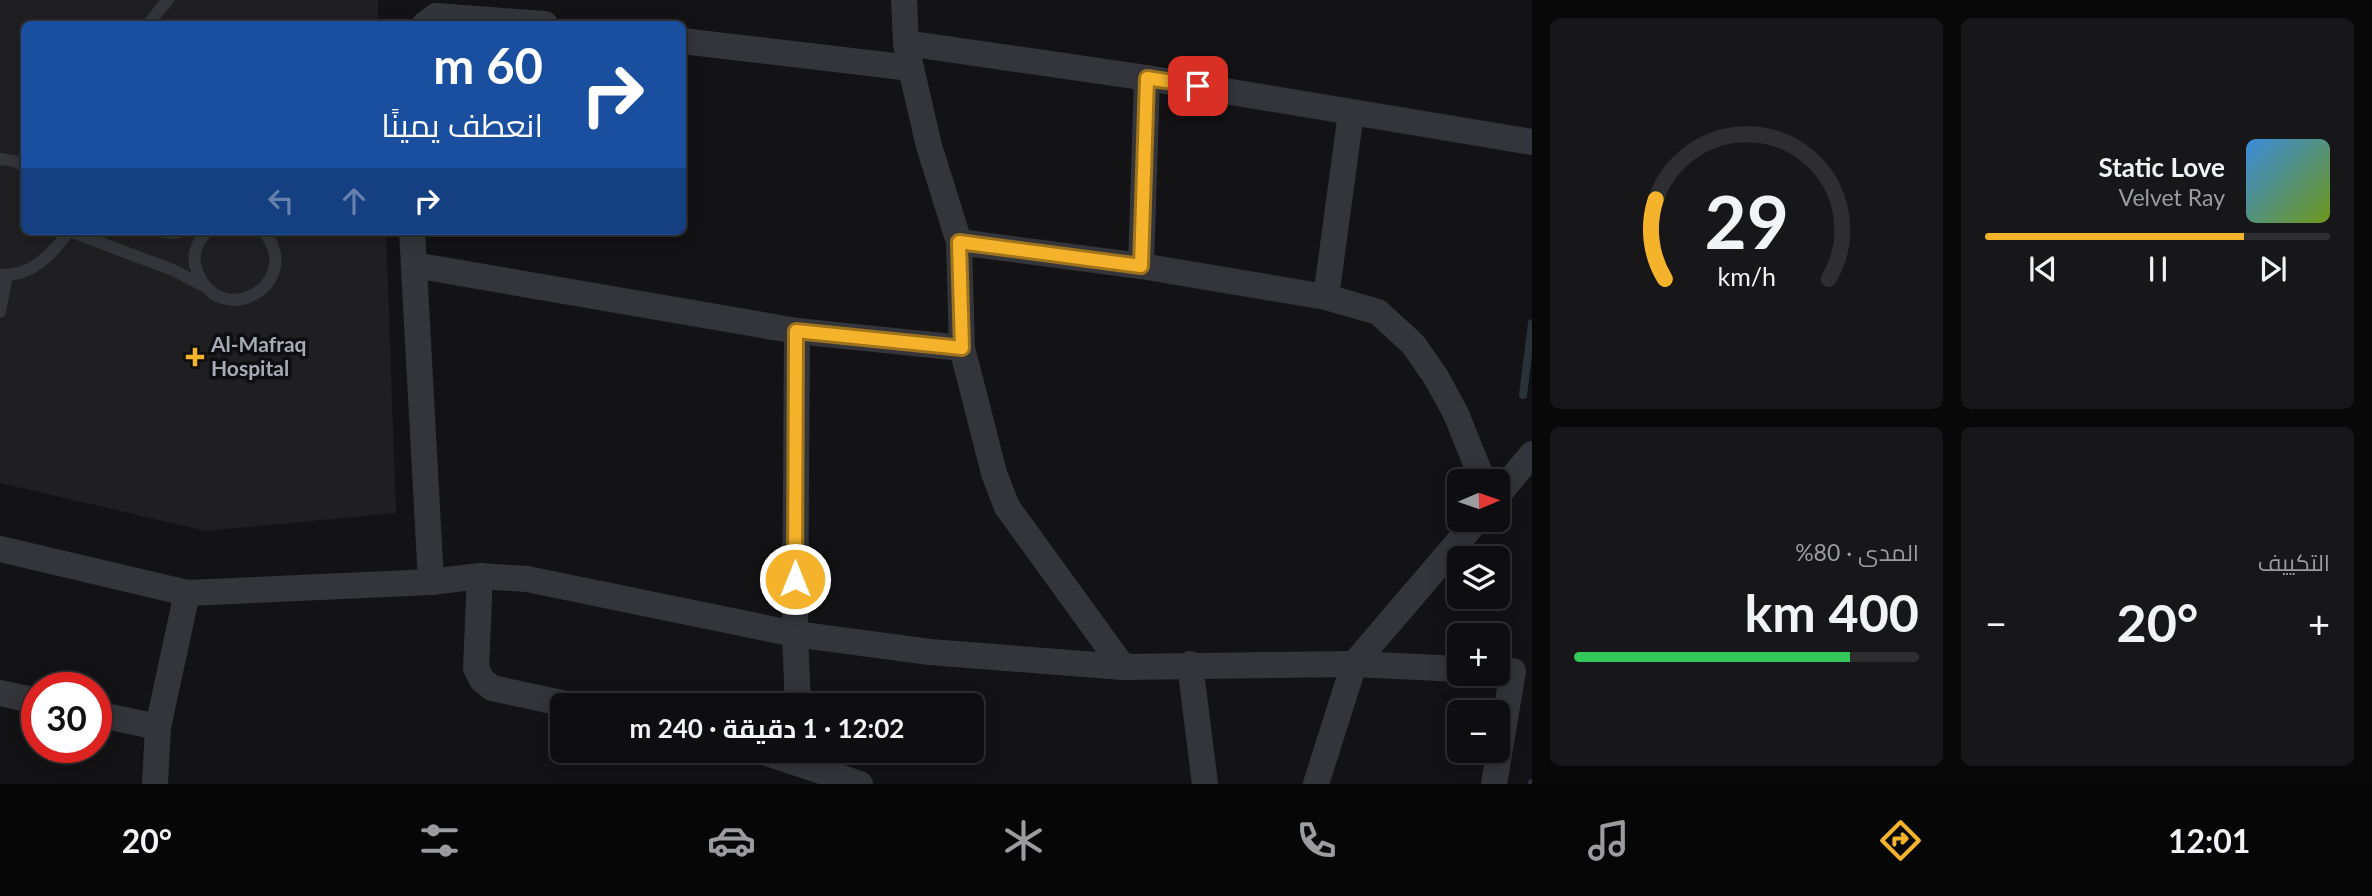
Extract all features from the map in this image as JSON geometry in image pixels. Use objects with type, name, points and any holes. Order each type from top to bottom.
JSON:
[{"type":"street","points":[[545,21],[546,0]]},
{"type":"street","points":[[904,0],[908,56],[929,146],[959,242],[962,348],[994,473],[1007,508],[1123,667]]},
{"type":"street","points":[[429,21],[436,16],[504,21]]},
{"type":"street","points":[[686,41],[908,56],[1147,78],[1532,142]]},
{"type":"street","points":[[1141,266],[1147,78]]},
{"type":"street","points":[[1326,297],[1350,113]]},
{"type":"street","points":[[412,235],[431,582]]},
{"type":"street","points":[[959,242],[1141,266],[1326,297],[1378,312],[1413,344],[1436,377],[1478,469]]},
{"type":"street","points":[[414,265],[796,331],[962,348]]},
{"type":"street","points":[[796,331],[795,634],[797,693]]},
{"type":"street","points":[[1510,481],[1532,454]]},
{"type":"street","points":[[1316,784],[1354,664],[1467,532]]},
{"type":"street","points":[[0,549],[187,593],[431,582],[480,576],[527,579],[795,634],[930,652],[1123,667],[1191,664],[1354,664],[1447,668]]},
{"type":"street","points":[[480,576],[476,668],[482,680],[492,688],[550,700]]},
{"type":"street","points":[[155,784],[158,727],[187,593]]},
{"type":"street","points":[[1191,664],[1205,784]]},
{"type":"street","points":[[1494,784],[1514,671]]},
{"type":"street","points":[[0,693],[21,698]]},
{"type":"street","points":[[112,717],[158,727]]},
{"type":"street","points":[[801,767],[860,784]]},
{"type":"lane","points":[[150,21],[168,0]]},
{"type":"lane","points":[[0,159],[21,163]]},
{"type":"lane","points":[[0,312],[3,275],[36,267],[54,251],[66,235]]},
{"type":"lane","points":[[80,235],[173,270],[226,300],[246,299],[269,282],[275,259],[272,245],[266,235]]},
{"type":"lane","points":[[202,285],[195,267],[195,253],[204,235]]},
{"type":"shaded area","name":"Al-Mafraq Hospital","points":[[0,0],[378,0],[378,21],[21,21],[21,235],[386,235],[396,513],[206,531],[0,483]]},
{"type":"waterway","points":[[1523,395],[1532,323]]},
{"type":"place","name":"Al-Mafraq Hospital","points":[[195,357]]},
{"type":"route","points":[[795,579],[796,331],[962,348],[959,242],[1141,266],[1147,78],[1198,86]]}]
